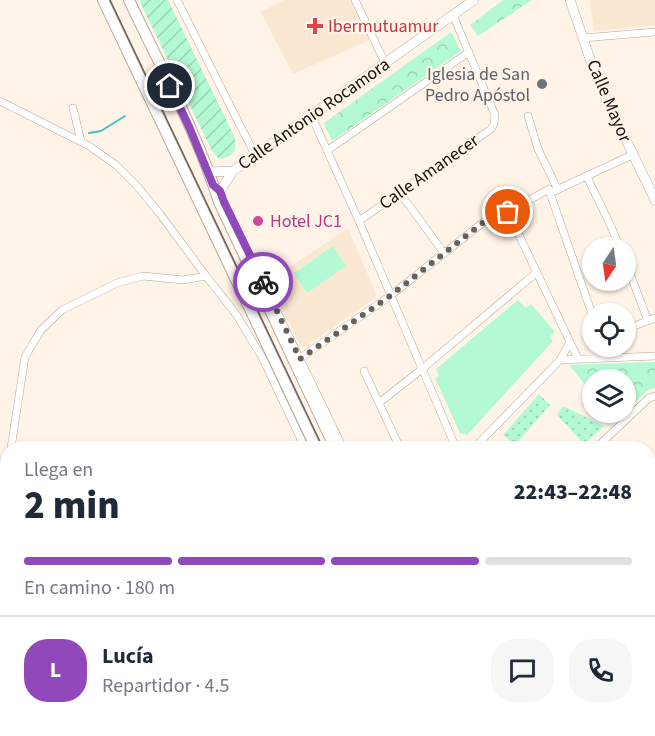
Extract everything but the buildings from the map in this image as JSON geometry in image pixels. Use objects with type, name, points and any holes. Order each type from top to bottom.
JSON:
[{"type":"main road","points":[[102,0],[313,441]]},
{"type":"main road","points":[[129,0],[332,441]]},
{"type":"street","points":[[177,0],[255,155]]},
{"type":"street","points":[[355,0],[386,63]]},
{"type":"street","name":"Calle Antonio Rocamora","points":[[208,172],[233,171],[474,0]]},
{"type":"street","name":"Calle Mayor","points":[[570,0],[604,94],[655,200]]},
{"type":"street","points":[[328,150],[469,52],[453,15]]},
{"type":"street","points":[[583,38],[655,32]]},
{"type":"street","name":"Calle Amanecer","points":[[359,220],[494,124],[495,115],[469,52]]},
{"type":"street","points":[[0,101],[81,141],[116,165],[137,186],[236,314],[264,359],[302,441]]},
{"type":"street","points":[[73,108],[81,141]]},
{"type":"street","points":[[311,115],[359,220],[453,441]]},
{"type":"street","points":[[528,116],[589,303]]},
{"type":"street","points":[[554,192],[632,154]]},
{"type":"street","points":[[233,171],[217,193],[224,202],[340,441]]},
{"type":"street","points":[[587,177],[615,237]]},
{"type":"street","points":[[300,359],[390,296],[485,221],[508,212],[549,189],[554,192]]},
{"type":"street","points":[[400,193],[444,253]]},
{"type":"street","points":[[508,212],[578,359]]},
{"type":"street","points":[[379,403],[537,272]]},
{"type":"street","points":[[12,441],[25,357],[41,330],[63,310],[117,283],[143,276],[183,280],[206,276]]},
{"type":"street","points":[[636,285],[651,319],[636,324]]},
{"type":"street","points":[[481,441],[560,360],[570,342]]},
{"type":"street","points":[[560,360],[655,356]]},
{"type":"street","points":[[364,371],[397,441]]},
{"type":"street","points":[[604,441],[652,397],[655,405]]},
{"type":"shaded area","name":"Ibermutuamur","points":[[284,0],[350,0],[370,40],[293,74],[261,12]]},
{"type":"shaded area","points":[[590,0],[655,0],[655,25],[594,31]]},
{"type":"shaded area","points":[[348,228],[376,294],[375,298],[302,347],[269,281]]},
{"type":"green space","points":[[139,0],[168,0],[234,136],[235,149],[228,157],[219,159],[212,151]]},
{"type":"green space","points":[[503,0],[532,0],[478,36],[470,25]]},
{"type":"green space","points":[[451,32],[461,51],[332,141],[324,123]]},
{"type":"green space","points":[[333,246],[346,266],[307,293],[294,273]]},
{"type":"green space","points":[[518,300],[526,308],[531,304],[555,332],[549,337],[553,341],[467,435],[460,433],[435,378],[439,376],[436,369]]},
{"type":"green space","points":[[655,362],[655,388],[646,391],[636,402],[636,369],[582,369],[582,381],[569,365]]},
{"type":"green space","points":[[539,394],[550,405],[518,441],[510,441],[503,435]]},
{"type":"green space","points":[[563,406],[582,415],[582,423],[598,423],[604,426],[587,441],[581,441],[557,415]]},
{"type":"waterway","points":[[89,133],[101,131],[125,116]]},
{"type":"tram line","points":[[110,0],[320,441]]},
{"type":"way so far","points":[[263,282],[300,359],[390,296],[485,221],[508,212]]},
{"type":"place","name":"Ibermutuamur","points":[[315,26]]},
{"type":"place","name":"Iglesia de San Pedro Apóstol","points":[[542,84]]},
{"type":"place","name":"Hotel JC1","points":[[258,221]]},
{"type":"route","points":[[170,86],[213,185],[220,191],[263,282]]}]
